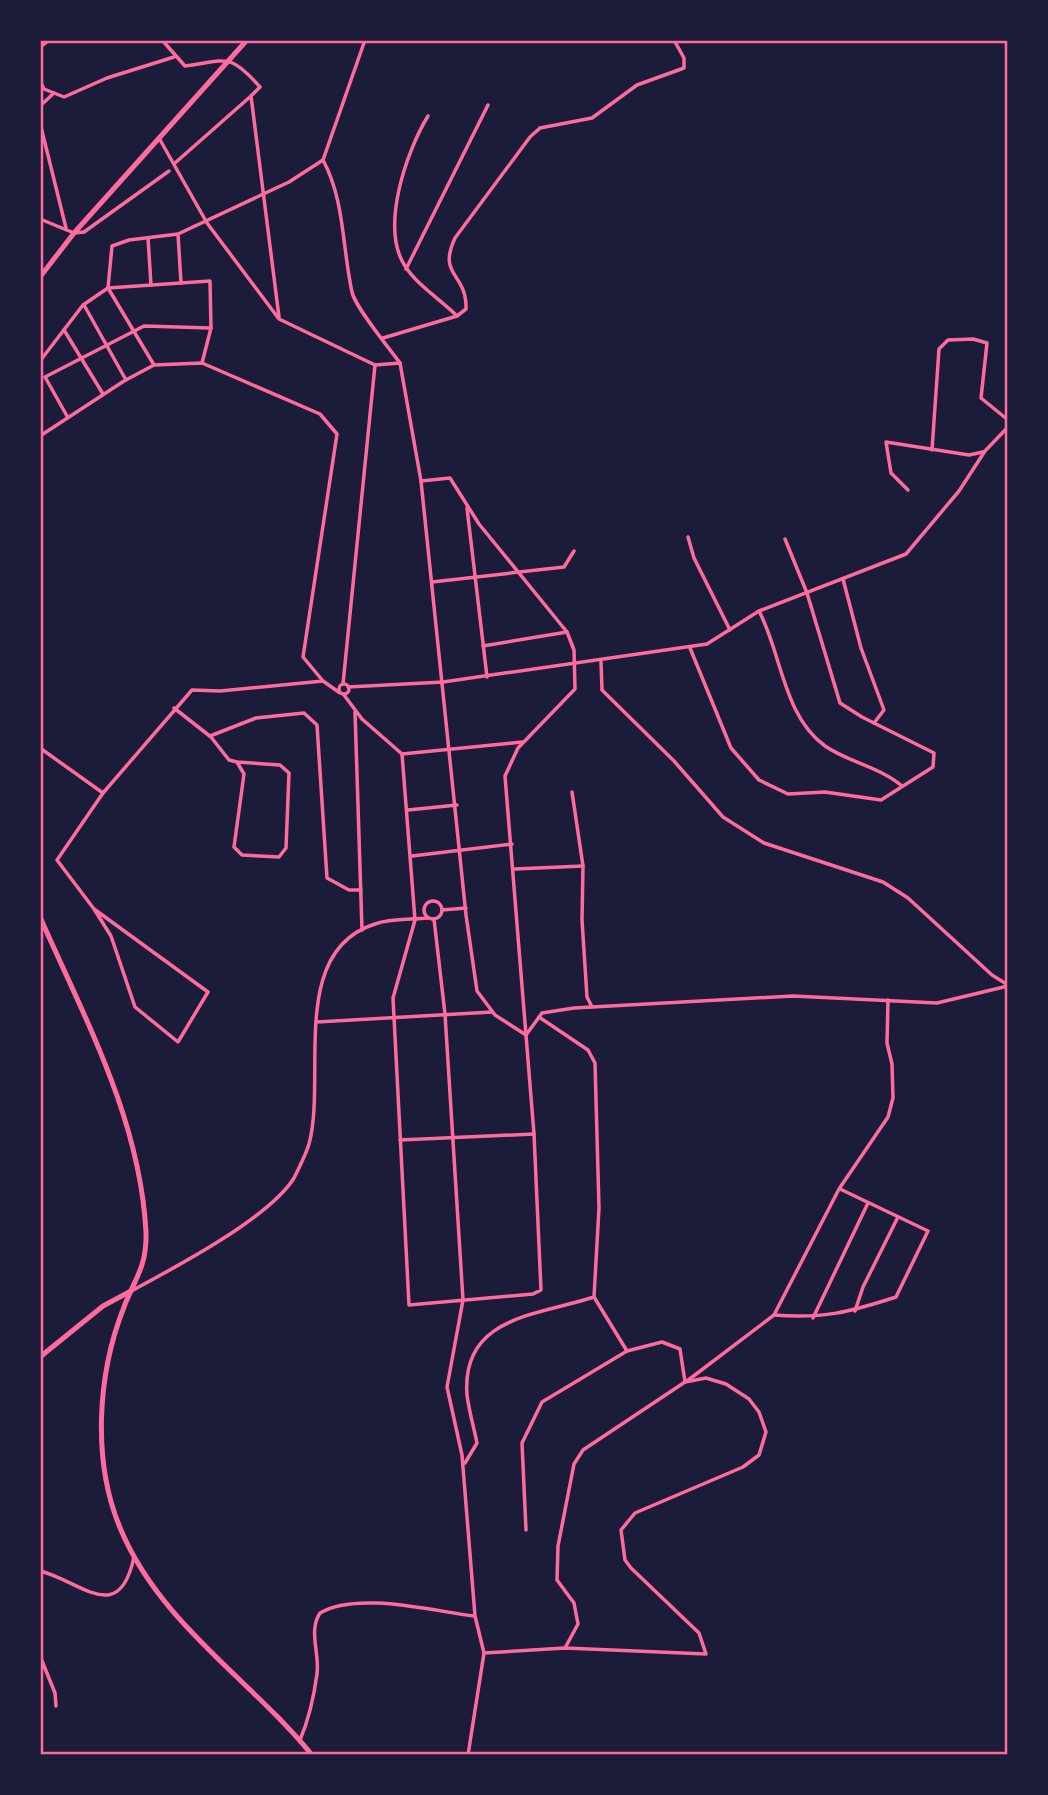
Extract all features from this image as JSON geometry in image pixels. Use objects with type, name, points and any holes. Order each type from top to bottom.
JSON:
[{"type":"main road","points":[[40,277],[74,233],[247,40]]},
{"type":"main road","points":[[40,917],[112,1080],[130,1133],[146,1234],[141,1276],[132,1290],[117,1330],[106,1374],[102,1430],[110,1501],[134,1557],[177,1616],[312,1755]]},
{"type":"main road","points":[[40,1356],[103,1306],[132,1290]]},
{"type":"street","points":[[40,47],[49,40]]},
{"type":"street","points":[[162,40],[174,57],[185,66],[227,60],[239,63],[260,87],[174,164]]},
{"type":"street","points":[[154,365],[108,288],[112,246],[148,237],[178,234],[264,193],[323,160],[365,40]]},
{"type":"street","points":[[383,338],[457,316],[466,309],[467,298],[459,279],[447,263],[448,255],[455,238],[530,137],[540,128],[592,118],[637,85],[684,68],[684,58],[674,40]]},
{"type":"street","points":[[40,81],[44,89],[64,97],[107,78],[174,57]]},
{"type":"street","points":[[40,106],[54,93]]},
{"type":"street","points":[[251,96],[279,319]]},
{"type":"street","points":[[407,269],[488,105]]},
{"type":"street","points":[[428,116],[417,133],[401,184],[393,234],[407,269],[457,316]]},
{"type":"street","points":[[40,123],[66,228]]},
{"type":"street","points":[[159,138],[206,220],[279,319],[375,365],[400,363]]},
{"type":"street","points":[[323,160],[333,180],[348,251],[352,295],[400,363],[421,481],[477,992],[492,1012],[526,1035]]},
{"type":"street","points":[[40,219],[74,233],[96,226],[169,171]]},
{"type":"street","points":[[178,234],[181,283]]},
{"type":"street","points":[[148,237],[151,285]]},
{"type":"street","points":[[40,360],[83,305],[108,288],[210,281],[211,328],[202,363]]},
{"type":"street","points":[[83,305],[126,380]]},
{"type":"street","points":[[67,416],[45,377],[144,326],[211,328]]},
{"type":"street","points":[[64,330],[103,394]]},
{"type":"street","points":[[932,450],[939,349],[948,340],[973,339],[987,343],[981,398],[1008,420]]},
{"type":"street","points":[[40,436],[67,416],[154,365],[202,363],[320,414],[337,434],[303,657],[323,681],[342,694]]},
{"type":"street","points":[[375,365],[343,684],[339,688],[355,710],[402,754],[415,920],[393,998],[393,1017],[409,1305],[533,1294],[541,1290],[534,1134],[515,869],[505,776],[522,742],[575,689],[573,650],[567,632],[467,505],[450,478],[421,481]]},
{"type":"street","points":[[343,684],[348,687],[443,682],[601,662],[707,644],[760,611],[906,554],[959,491],[985,452],[1008,427]]},
{"type":"street","points":[[908,490],[891,473],[886,442],[970,455],[985,452]]},
{"type":"street","points":[[467,505],[487,677]]},
{"type":"street","points":[[688,537],[694,558],[730,630]]},
{"type":"street","points":[[690,648],[731,748],[759,780],[788,794],[825,792],[881,800],[933,767],[934,753],[874,723],[840,702],[807,593],[785,539]]},
{"type":"street","points":[[432,582],[564,567],[574,551]]},
{"type":"street","points":[[843,579],[861,648],[884,710],[874,723]]},
{"type":"street","points":[[760,611],[772,635],[794,711],[811,733],[825,746],[903,786]]},
{"type":"street","points":[[483,646],[567,632]]},
{"type":"street","points":[[601,662],[602,690],[674,761],[723,817],[764,844],[883,882],[908,898],[992,975],[1008,985]]},
{"type":"street","points":[[94,909],[208,992],[178,1042],[135,1007],[111,936],[57,860],[103,793],[192,690],[220,691],[323,681]]},
{"type":"street","points":[[342,694],[348,687]]},
{"type":"street","points":[[174,708],[210,736],[229,760],[280,765],[289,773],[286,848],[279,857],[242,855],[234,847],[244,774],[237,762]]},
{"type":"street","points":[[355,710],[362,930]]},
{"type":"street","points":[[210,736],[256,718],[304,713],[317,725],[327,878],[349,890],[361,890]]},
{"type":"street","points":[[402,754],[522,742]]},
{"type":"street","points":[[40,748],[103,793]]},
{"type":"street","points":[[572,792],[583,866],[587,997],[592,1007]]},
{"type":"street","points":[[408,810],[457,805]]},
{"type":"street","points":[[412,856],[512,844]]},
{"type":"street","points":[[515,869],[583,866]]},
{"type":"street","points":[[428,918],[424,907],[429,901],[438,902],[442,910]]},
{"type":"street","points":[[466,908],[442,910],[434,919],[445,1014],[463,1300],[447,1387],[464,1465],[475,1616],[484,1653],[468,1755]]},
{"type":"street","points":[[132,1290],[256,1216],[293,1180],[309,1144],[318,992],[331,958],[351,935],[376,923],[434,919]]},
{"type":"street","points":[[526,1035],[542,1013],[592,1007],[793,996],[937,1003],[1008,985]]},
{"type":"street","points":[[565,1648],[578,1624],[574,1603],[557,1580],[558,1546],[574,1464],[583,1450],[685,1382],[775,1315],[839,1189],[888,1117],[893,1098],[892,1064],[887,1043],[888,1000]]},
{"type":"street","points":[[317,1022],[492,1012]]},
{"type":"street","points":[[539,1017],[589,1050],[595,1063],[599,1208],[594,1297],[627,1351]]},
{"type":"street","points":[[400,1140],[534,1134]]},
{"type":"street","points":[[775,1315],[813,1318],[855,1311],[896,1297],[928,1231],[839,1189]]},
{"type":"street","points":[[813,1318],[869,1203]]},
{"type":"street","points":[[855,1311],[863,1287],[898,1217]]},
{"type":"street","points":[[464,1465],[477,1443],[467,1395],[469,1362],[485,1337],[513,1318],[594,1297]]},
{"type":"street","points":[[526,1530],[522,1443],[542,1402],[627,1351],[662,1342],[680,1349],[685,1382]]},
{"type":"street","points":[[484,1653],[565,1648],[706,1654],[699,1633],[631,1569],[625,1560],[621,1530],[635,1513],[743,1467],[760,1455],[766,1432],[759,1412],[749,1399],[726,1384],[706,1378],[685,1382]]},
{"type":"street","points":[[40,1571],[58,1575],[90,1594],[104,1595],[119,1591],[128,1582],[134,1557]]},
{"type":"street","points":[[300,1740],[308,1721],[317,1675],[314,1629],[320,1613],[342,1604],[356,1604],[429,1608],[475,1616]]},
{"type":"street","points":[[40,1656],[55,1693],[56,1706]]}]
